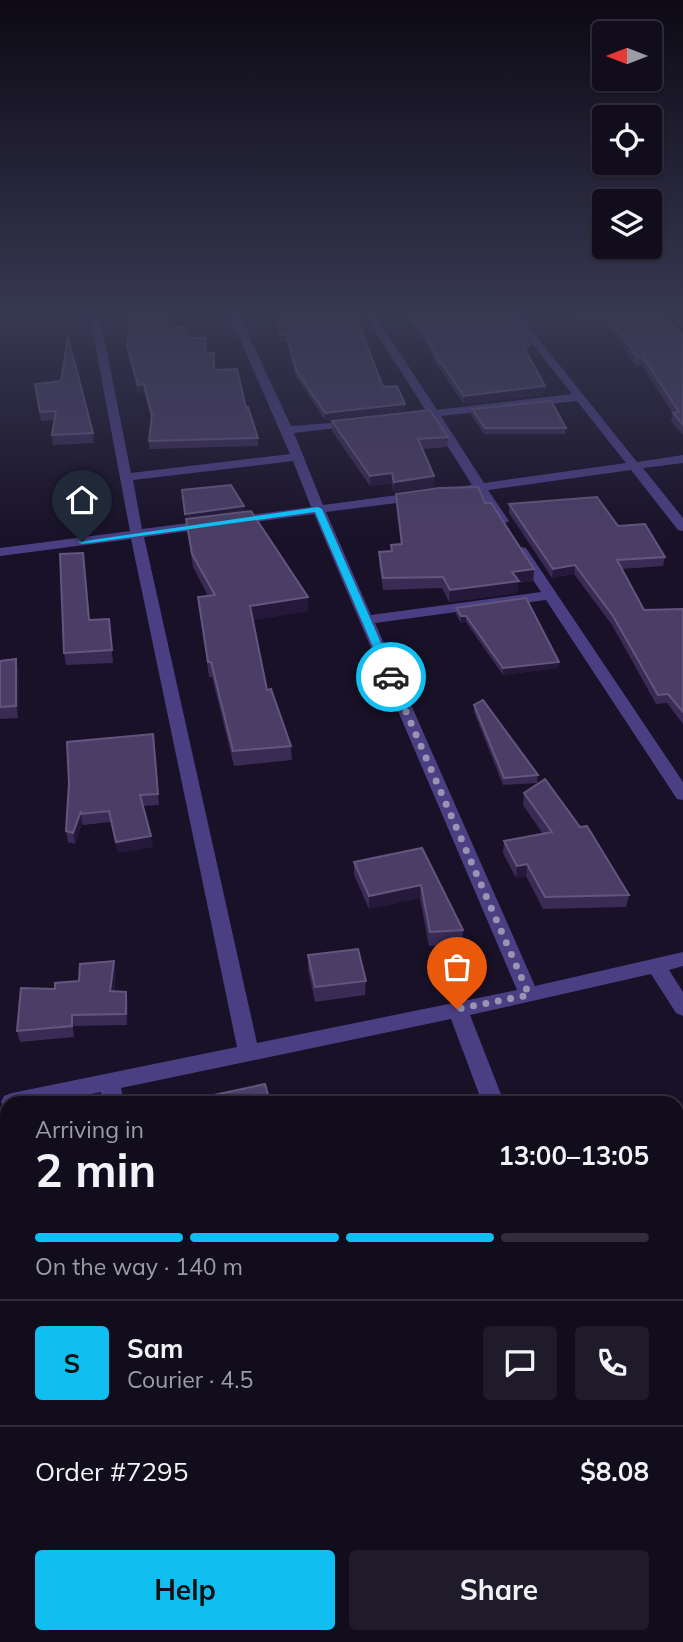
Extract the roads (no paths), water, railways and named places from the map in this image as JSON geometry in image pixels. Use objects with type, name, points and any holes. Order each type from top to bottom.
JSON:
[{"type":"street","points":[[109,389],[137,535],[248,1052]]},
{"type":"street","points":[[268,389],[529,995]]},
{"type":"street","points":[[417,389],[683,795]]},
{"type":"street","points":[[572,389],[683,527]]},
{"type":"street","points":[[407,417],[579,397]]},
{"type":"street","points":[[287,430],[367,421]]},
{"type":"street","points":[[127,477],[298,457]]},
{"type":"street","points":[[0,552],[683,458]]},
{"type":"street","points":[[366,620],[550,594]]},
{"type":"street","points":[[80,1096],[111,1093],[248,1052],[529,995],[683,959]]},
{"type":"street","points":[[656,966],[683,1008]]},
{"type":"street","points":[[457,1009],[491,1096]]}]
